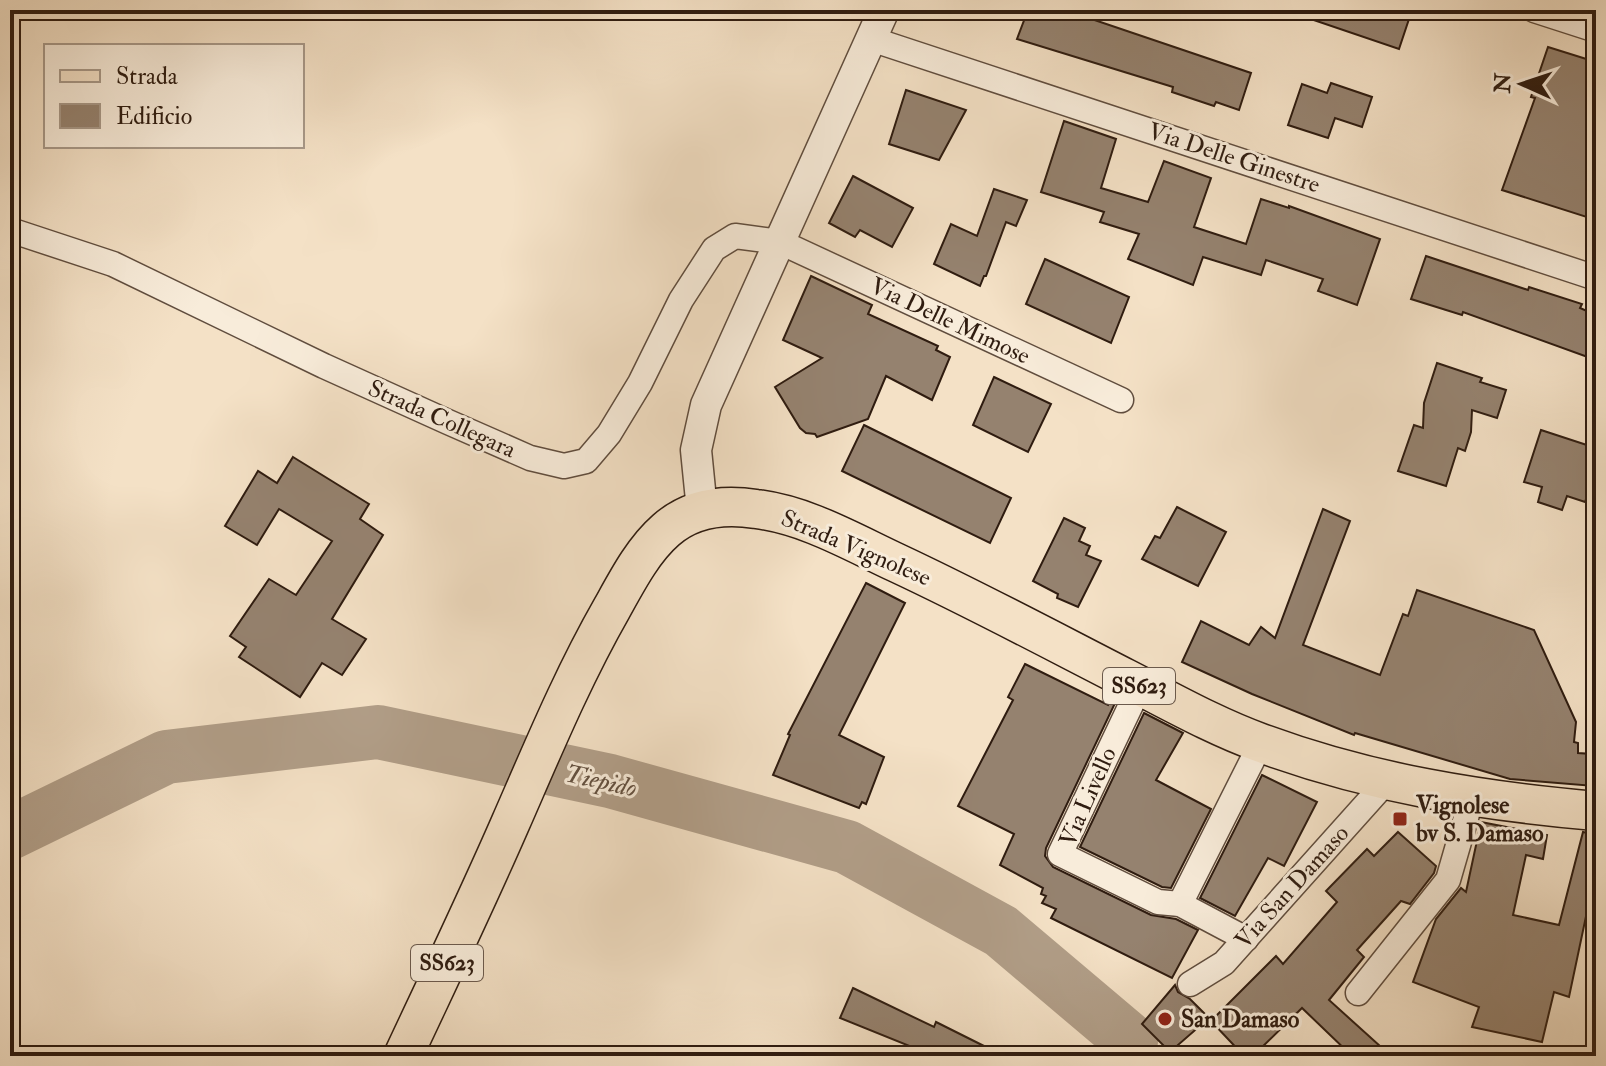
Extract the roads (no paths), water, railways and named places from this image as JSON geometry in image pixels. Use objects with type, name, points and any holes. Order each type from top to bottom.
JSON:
[{"type":"main road","name":"Strada Vignolese","points":[[403,1056],[490,871],[580,664],[644,555],[676,522],[702,510],[757,509],[832,532],[965,595],[1224,729],[1307,759],[1386,782],[1472,797],[1596,811]]},
{"type":"street","points":[[702,510],[696,450],[701,419],[884,10]]},
{"type":"street","points":[[1534,10],[1596,30]]},
{"type":"street","name":"Via Delle Ginestre","points":[[871,39],[1596,278]]},
{"type":"street","name":"Strada Collegara","points":[[10,230],[113,264],[461,428],[530,458],[564,466],[586,461],[609,434],[640,383],[681,300],[714,249],[735,236],[780,242]]},
{"type":"street","name":"Via Delle Mimose","points":[[780,242],[1121,400]]},
{"type":"street","name":"Via Livello","points":[[1140,686],[1060,854],[1158,902],[1180,904],[1246,939]]},
{"type":"street","points":[[1180,904],[1261,743]]},
{"type":"street","name":"Via San Damaso","points":[[1190,984],[1224,963],[1386,782]]},
{"type":"street","points":[[1358,993],[1448,880],[1472,797]]},
{"type":"waterway","name":"Tiepido","points":[[10,833],[166,757],[378,732],[610,781],[847,847],[1001,931],[1131,1041],[1129,1056]]},
{"type":"place","name":"Vignolese bv S. Damaso","points":[[1400,819]]},
{"type":"place","name":"San Damaso","points":[[1165,1019]]}]
